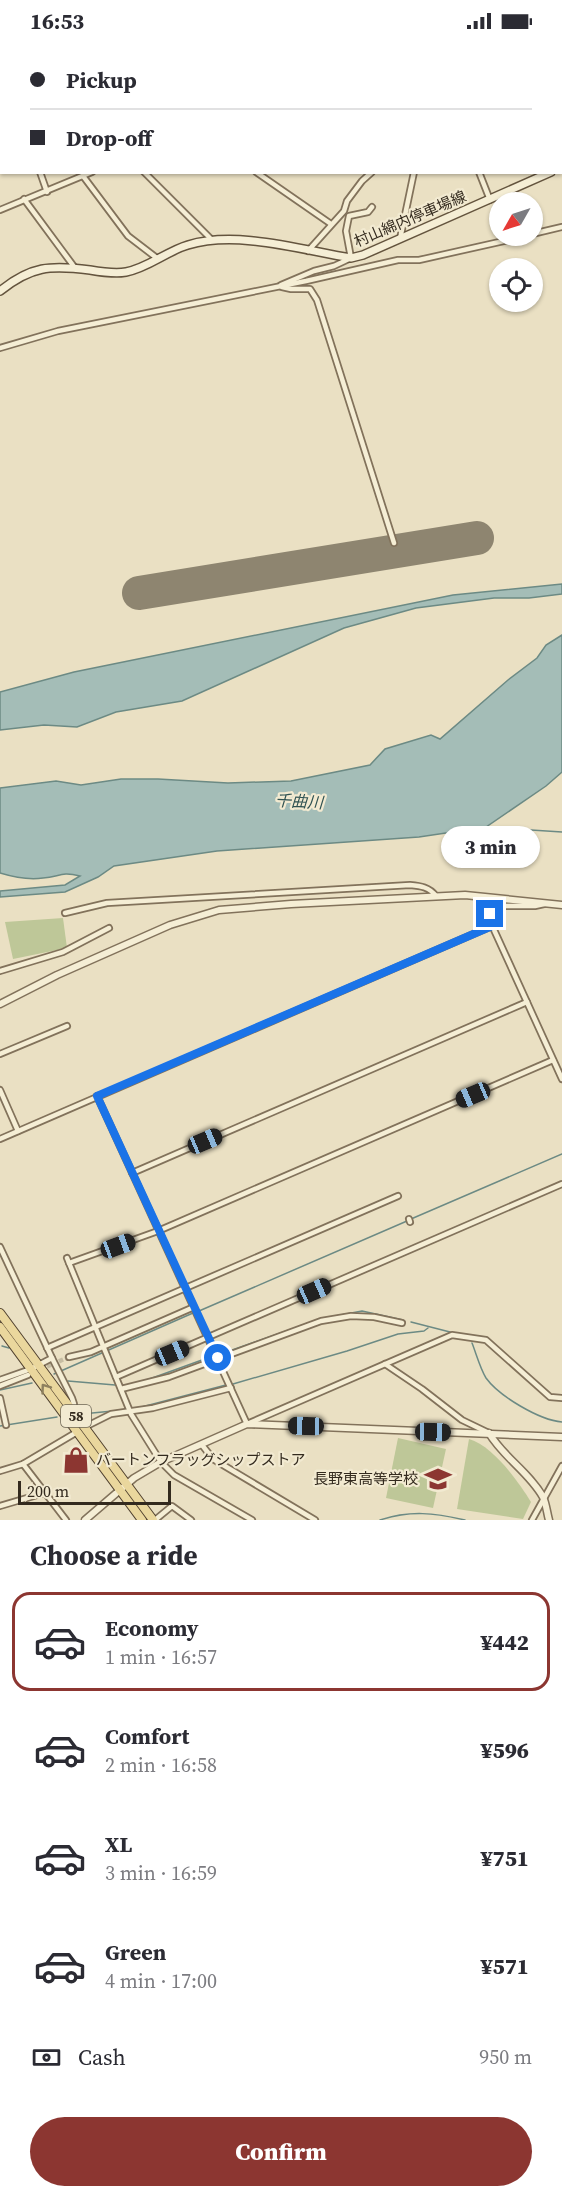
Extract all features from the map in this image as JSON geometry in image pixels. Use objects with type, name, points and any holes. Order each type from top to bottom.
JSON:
[{"type":"main road","name":"村山綿内停車場線","points":[[507,192],[547,174]]},
{"type":"main road","name":"村山綿内停車場線","points":[[0,291],[27,273],[40,269],[75,268],[112,273],[128,272],[189,244],[212,240],[234,239],[269,243],[351,258],[363,255],[489,200]]},
{"type":"main road","name":"58","points":[[0,1313],[32,1370],[85,1427],[142,1520]]},
{"type":"main road","name":"58","points":[[0,1328],[77,1432],[154,1520]]},
{"type":"street","points":[[41,174],[47,192]]},
{"type":"street","points":[[0,210],[88,174]]},
{"type":"street","points":[[146,174],[212,240]]},
{"type":"street","points":[[259,174],[331,225]]},
{"type":"street","points":[[308,251],[344,211],[347,201],[370,174]]},
{"type":"street","points":[[400,239],[414,174]]},
{"type":"street","points":[[480,174],[489,197]]},
{"type":"street","points":[[83,176],[128,236],[158,259]]},
{"type":"street","points":[[24,199],[75,268]]},
{"type":"street","points":[[279,286],[351,258],[346,231],[349,216],[368,212],[372,207]]},
{"type":"street","points":[[543,231],[562,227]]},
{"type":"street","points":[[0,348],[58,331],[398,260],[419,260],[489,244]]},
{"type":"street","points":[[279,286],[291,289],[310,288],[317,300],[394,543]]},
{"type":"street","points":[[65,913],[107,903],[411,885],[423,886],[436,896]]},
{"type":"street","points":[[0,1004],[57,975],[161,929],[219,910],[291,903],[465,895],[562,905]]},
{"type":"street","points":[[546,903],[535,906],[497,906],[490,914],[492,926],[562,1079]]},
{"type":"street","points":[[0,1139],[492,926]]},
{"type":"street","points":[[0,971],[63,952],[109,928]]},
{"type":"street","points":[[132,1173],[527,1002]]},
{"type":"street","points":[[0,1054],[67,1026]]},
{"type":"street","points":[[252,1520],[174,1475],[161,1462],[130,1411],[68,1260],[158,1231],[554,1060]]},
{"type":"street","points":[[0,1089],[18,1131]]},
{"type":"street","points":[[97,1096],[247,1424]]},
{"type":"street","points":[[116,1377],[562,1184]]},
{"type":"street","points":[[47,1348],[398,1196]]},
{"type":"street","points":[[0,1247],[72,1398],[74,1404],[71,1410]]},
{"type":"street","points":[[69,1357],[105,1350],[194,1307]]},
{"type":"street","points":[[121,1389],[170,1377],[321,1320],[351,1316],[374,1317],[402,1323]]},
{"type":"street","points":[[85,1520],[134,1478],[161,1462],[452,1335],[486,1340],[550,1397],[562,1398]]},
{"type":"street","points":[[0,1386],[52,1358]]},
{"type":"street","points":[[385,1364],[462,1420],[489,1433],[494,1442],[530,1478],[543,1498],[549,1520]]},
{"type":"street","points":[[0,1380],[32,1370]]},
{"type":"street","points":[[85,1427],[111,1414],[153,1408],[231,1388]]},
{"type":"street","points":[[0,1398],[6,1424]]},
{"type":"street","points":[[247,1424],[562,1437]]},
{"type":"street","points":[[0,1471],[24,1464],[77,1432]]},
{"type":"street","points":[[202,1445],[213,1459],[315,1520]]},
{"type":"street","points":[[24,1464],[66,1520]]},
{"type":"street","points":[[532,1520],[562,1466]]},
{"type":"street","points":[[0,1506],[44,1492]]},
{"type":"street","points":[[154,1520],[172,1506],[191,1520]]},
{"type":"street","points":[[235,1520],[240,1513]]},
{"type":"green space","points":[[63,918],[67,948],[13,959],[5,922]]},
{"type":"green space","points":[[398,1438],[446,1449],[433,1508],[386,1498]]},
{"type":"green space","points":[[469,1439],[496,1456],[526,1494],[531,1502],[523,1519],[457,1509]]},
{"type":"water","points":[[562,584],[562,594],[529,598],[494,598],[416,608],[344,628],[182,701],[116,712],[77,727],[44,725],[0,730],[0,692],[74,672],[453,595]]},
{"type":"water","name":"千曲川","points":[[562,635],[562,772],[546,786],[486,827],[419,837],[217,851],[114,866],[98,877],[65,892],[0,897],[0,891],[65,885],[80,876],[64,874],[32,879],[0,873],[0,788],[56,781],[81,785],[121,779],[228,783],[291,781],[370,765],[385,749],[431,735],[440,739],[537,658],[546,645]]},
{"type":"waterway","points":[[485,827],[562,832]]},
{"type":"waterway","points":[[411,1219],[562,1154]]},
{"type":"waterway","points":[[199,1311],[407,1221]]},
{"type":"waterway","points":[[325,1318],[362,1311],[403,1320]]},
{"type":"waterway","points":[[54,1374],[193,1313]]},
{"type":"waterway","points":[[218,1355],[312,1322]]},
{"type":"waterway","points":[[411,1322],[450,1332]]},
{"type":"waterway","points":[[233,1384],[398,1334],[424,1331],[428,1328]]},
{"type":"waterway","points":[[472,1343],[486,1378],[492,1385],[531,1412],[562,1422]]},
{"type":"waterway","points":[[2,1346],[9,1348]]},
{"type":"waterway","points":[[144,1381],[213,1356]]},
{"type":"waterway","points":[[68,1381],[115,1385]]},
{"type":"waterway","points":[[0,1390],[32,1383]]},
{"type":"waterway","points":[[121,1385],[130,1385]]},
{"type":"waterway","points":[[134,1409],[226,1385]]},
{"type":"waterway","points":[[82,1414],[123,1410]]},
{"type":"waterway","points":[[0,1426],[57,1417]]},
{"type":"waterway","points":[[380,1520],[402,1515],[422,1514],[465,1520]]},
{"type":"runway","points":[[139,593],[477,538]]},
{"type":"tunnel","points":[[41,1369],[69,1357]]},
{"type":"place","name":"バートンフラッグシップストア","points":[[76,1460]]},
{"type":"place","name":"長野東高等学校","points":[[438,1479]]},
{"type":"route","points":[[218,1358],[97,1096],[492,926],[490,914]]}]
